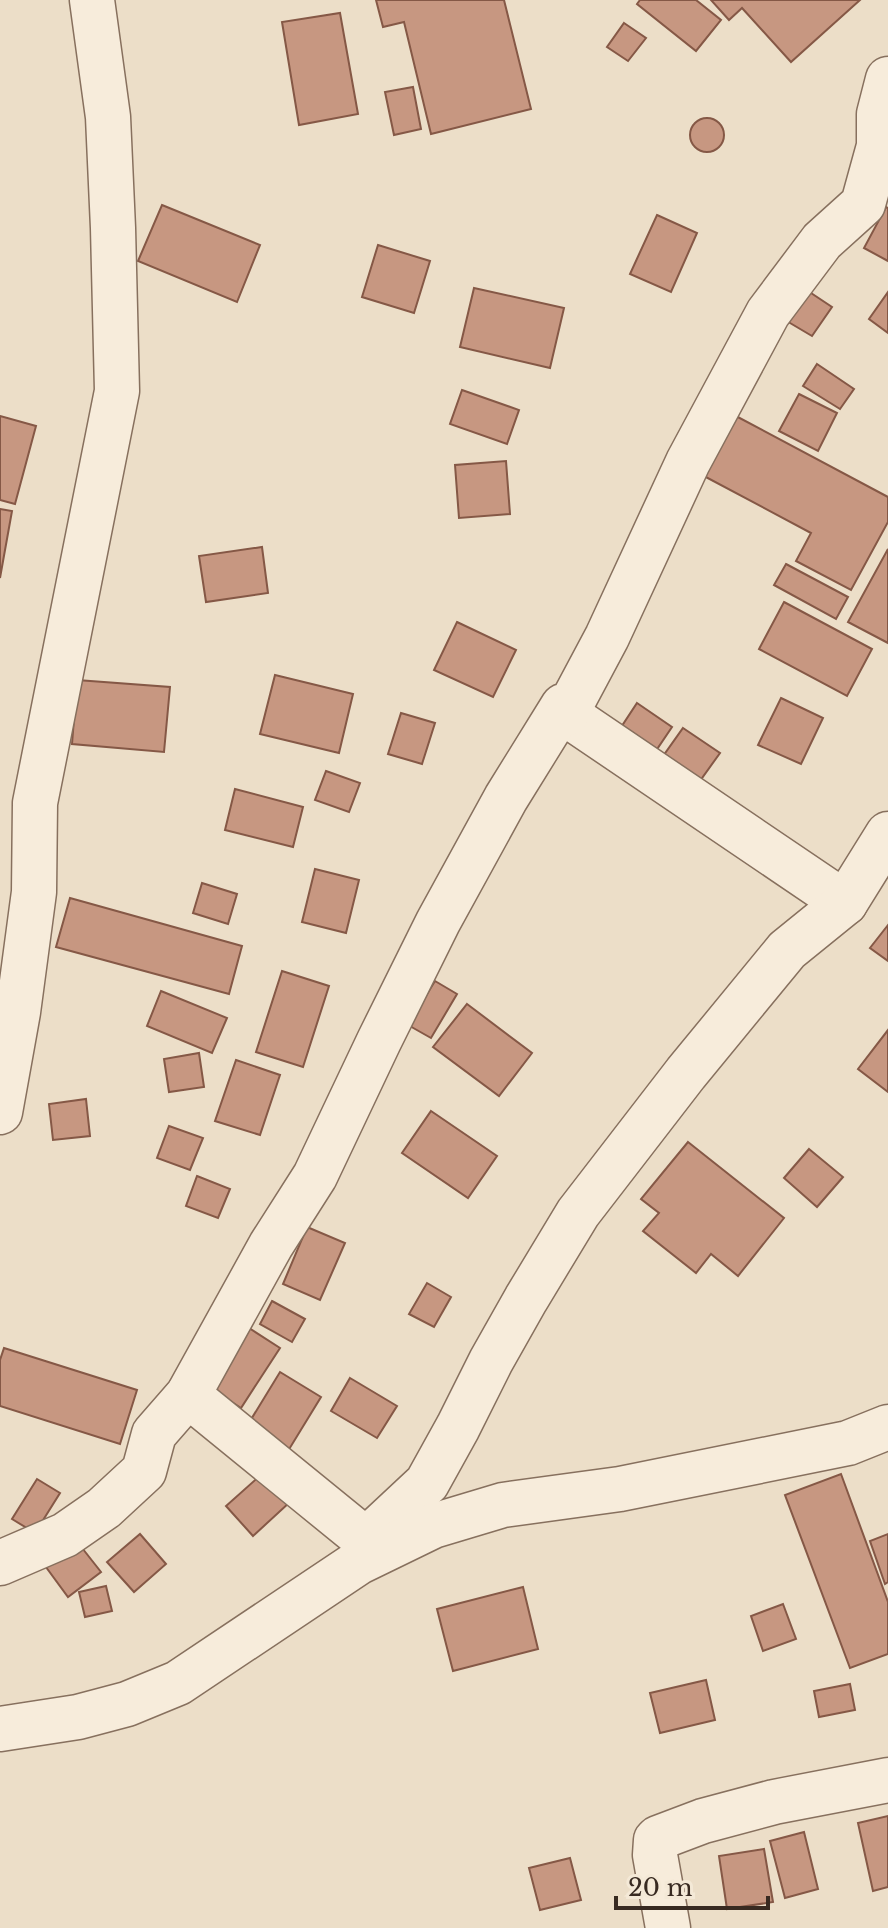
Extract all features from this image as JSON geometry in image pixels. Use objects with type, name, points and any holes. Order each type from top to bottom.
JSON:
[{"type":"street","points":[[0,1112],[18,1012],[34,892],[35,803],[117,391],[108,117],[92,0]]},
{"type":"street","points":[[566,714],[607,637],[688,462],[768,313],[822,241],[863,204],[879,146],[879,114],[888,79]]},
{"type":"street","points":[[0,1563],[65,1535],[104,1508],[144,1471],[154,1434],[188,1395],[271,1245],[315,1176],[438,922],[506,798],[563,706],[566,714],[845,903]]},
{"type":"street","points":[[0,1729],[78,1717],[127,1704],[178,1683],[362,1551],[427,1483],[491,1361],[578,1213],[686,1073],[787,950],[845,903],[886,841]]},
{"type":"street","points":[[188,1395],[362,1551]]},
{"type":"street","points":[[362,1551],[503,1505],[620,1489],[848,1443],[888,1427]]},
{"type":"street","points":[[668,1928],[655,1855],[658,1838],[703,1821],[774,1802],[888,1780]]},
{"type":"building","points":[[376,0],[504,0],[531,109],[431,134],[404,22],[383,27]]},
{"type":"building","points":[[640,0],[696,0],[721,20],[696,51],[637,4]]},
{"type":"building","points":[[711,0],[860,0],[791,62],[742,8],[729,20]]},
{"type":"building","points":[[340,13],[358,114],[299,125],[282,22]]},
{"type":"building","points":[[624,23],[646,38],[628,61],[607,47]]},
{"type":"building","points":[[413,87],[421,129],[394,135],[385,92]]},
{"type":"building","points":[[707,118],[719,123],[724,135],[719,147],[707,152],[695,147],[690,135],[695,123]]},
{"type":"building","points":[[162,205],[260,245],[237,302],[138,261]]},
{"type":"building","points":[[888,208],[888,261],[864,248]]},
{"type":"building","points":[[657,215],[697,233],[671,292],[630,274]]},
{"type":"building","points":[[378,245],[430,261],[414,313],[362,297]]},
{"type":"building","points":[[474,288],[564,308],[550,368],[460,347]]},
{"type":"building","points":[[805,289],[832,307],[812,336],[785,320]]},
{"type":"building","points":[[888,292],[888,333],[869,319]]},
{"type":"building","points":[[817,364],[854,389],[840,409],[803,386]]},
{"type":"building","points":[[462,390],[519,410],[507,444],[450,424]]},
{"type":"building","points":[[799,394],[837,413],[818,451],[779,431]]},
{"type":"building","points":[[734,415],[888,497],[888,522],[851,590],[796,561],[811,533],[702,475]]},
{"type":"building","points":[[0,416],[36,426],[15,504],[0,500]]},
{"type":"building","points":[[506,461],[510,514],[459,518],[455,465]]},
{"type":"building","points":[[0,509],[12,511],[0,578]]},
{"type":"building","points":[[262,547],[268,593],[206,602],[199,556]]},
{"type":"building","points":[[888,549],[888,643],[848,622]]},
{"type":"building","points":[[786,564],[848,597],[836,619],[774,585]]},
{"type":"building","points":[[784,602],[872,649],[847,696],[759,649]]},
{"type":"building","points":[[457,622],[516,650],[493,697],[434,670]]},
{"type":"building","points":[[275,675],[353,694],[339,753],[260,734]]},
{"type":"building","points":[[77,680],[170,687],[164,752],[72,744]]},
{"type":"building","points":[[781,698],[823,718],[801,764],[758,745]]},
{"type":"building","points":[[637,703],[672,727],[649,761],[614,738]]},
{"type":"building","points":[[401,713],[435,723],[422,764],[388,754]]},
{"type":"building","points":[[683,728],[720,753],[692,792],[656,766]]},
{"type":"building","points":[[326,771],[360,783],[349,812],[315,800]]},
{"type":"building","points":[[235,789],[303,807],[293,847],[225,830]]},
{"type":"building","points":[[315,869],[359,880],[346,933],[302,922]]},
{"type":"building","points":[[202,883],[237,894],[228,924],[193,913]]},
{"type":"building","points":[[70,898],[242,946],[229,994],[56,947]]},
{"type":"building","points":[[888,925],[888,961],[870,948]]},
{"type":"building","points":[[282,971],[329,986],[303,1067],[256,1052]]},
{"type":"building","points":[[435,981],[457,994],[431,1038],[408,1025]]},
{"type":"building","points":[[161,991],[227,1018],[212,1053],[147,1026]]},
{"type":"building","points":[[467,1004],[532,1053],[499,1096],[433,1047]]},
{"type":"building","points":[[888,1030],[888,1092],[858,1069]]},
{"type":"building","points":[[199,1053],[204,1087],[169,1092],[164,1059]]},
{"type":"building","points":[[236,1060],[280,1075],[260,1135],[215,1121]]},
{"type":"building","points":[[86,1099],[90,1136],[53,1140],[49,1104]]},
{"type":"building","points":[[431,1111],[497,1156],[468,1198],[402,1153]]},
{"type":"building","points":[[169,1126],[203,1138],[190,1170],[157,1158]]},
{"type":"building","points":[[688,1142],[784,1218],[738,1276],[711,1254],[696,1273],[643,1231],[659,1213],[641,1199]]},
{"type":"building","points":[[809,1149],[843,1177],[817,1207],[784,1178]]},
{"type":"building","points":[[197,1176],[230,1189],[218,1218],[186,1206]]},
{"type":"building","points":[[307,1227],[345,1243],[320,1300],[283,1284]]},
{"type":"building","points":[[427,1283],[451,1297],[434,1327],[409,1314]]},
{"type":"building","points":[[272,1301],[305,1319],[292,1342],[260,1324]]},
{"type":"building","points":[[249,1328],[280,1348],[241,1408],[210,1388]]},
{"type":"building","points":[[4,1348],[137,1390],[120,1444],[0,1406],[0,1360]]},
{"type":"building","points":[[280,1372],[321,1397],[288,1451],[247,1426]]},
{"type":"building","points":[[350,1378],[397,1406],[377,1438],[331,1411]]},
{"type":"building","points":[[263,1473],[290,1502],[253,1536],[226,1506]]},
{"type":"building","points":[[841,1474],[888,1602],[888,1654],[850,1668],[785,1495]]},
{"type":"building","points":[[37,1479],[60,1493],[35,1533],[12,1519]]},
{"type":"building","points":[[140,1534],[166,1564],[134,1592],[107,1562]]},
{"type":"building","points":[[888,1534],[888,1582],[885,1584],[870,1541]]},
{"type":"building","points":[[75,1539],[101,1572],[68,1597],[43,1563]]},
{"type":"building","points":[[106,1586],[112,1611],[85,1617],[79,1592]]},
{"type":"building","points":[[523,1587],[538,1649],[453,1671],[437,1609]]},
{"type":"building","points":[[783,1604],[796,1639],[763,1651],[751,1616]]},
{"type":"building","points":[[706,1680],[715,1720],[660,1733],[650,1693]]},
{"type":"building","points":[[850,1684],[855,1710],[819,1717],[814,1691]]},
{"type":"building","points":[[888,1816],[888,1887],[873,1891],[858,1823]]},
{"type":"building","points":[[804,1832],[818,1889],[785,1898],[770,1841]]},
{"type":"building","points":[[764,1849],[773,1902],[727,1909],[719,1856]]},
{"type":"building","points":[[570,1858],[581,1900],[540,1910],[529,1868]]}]
